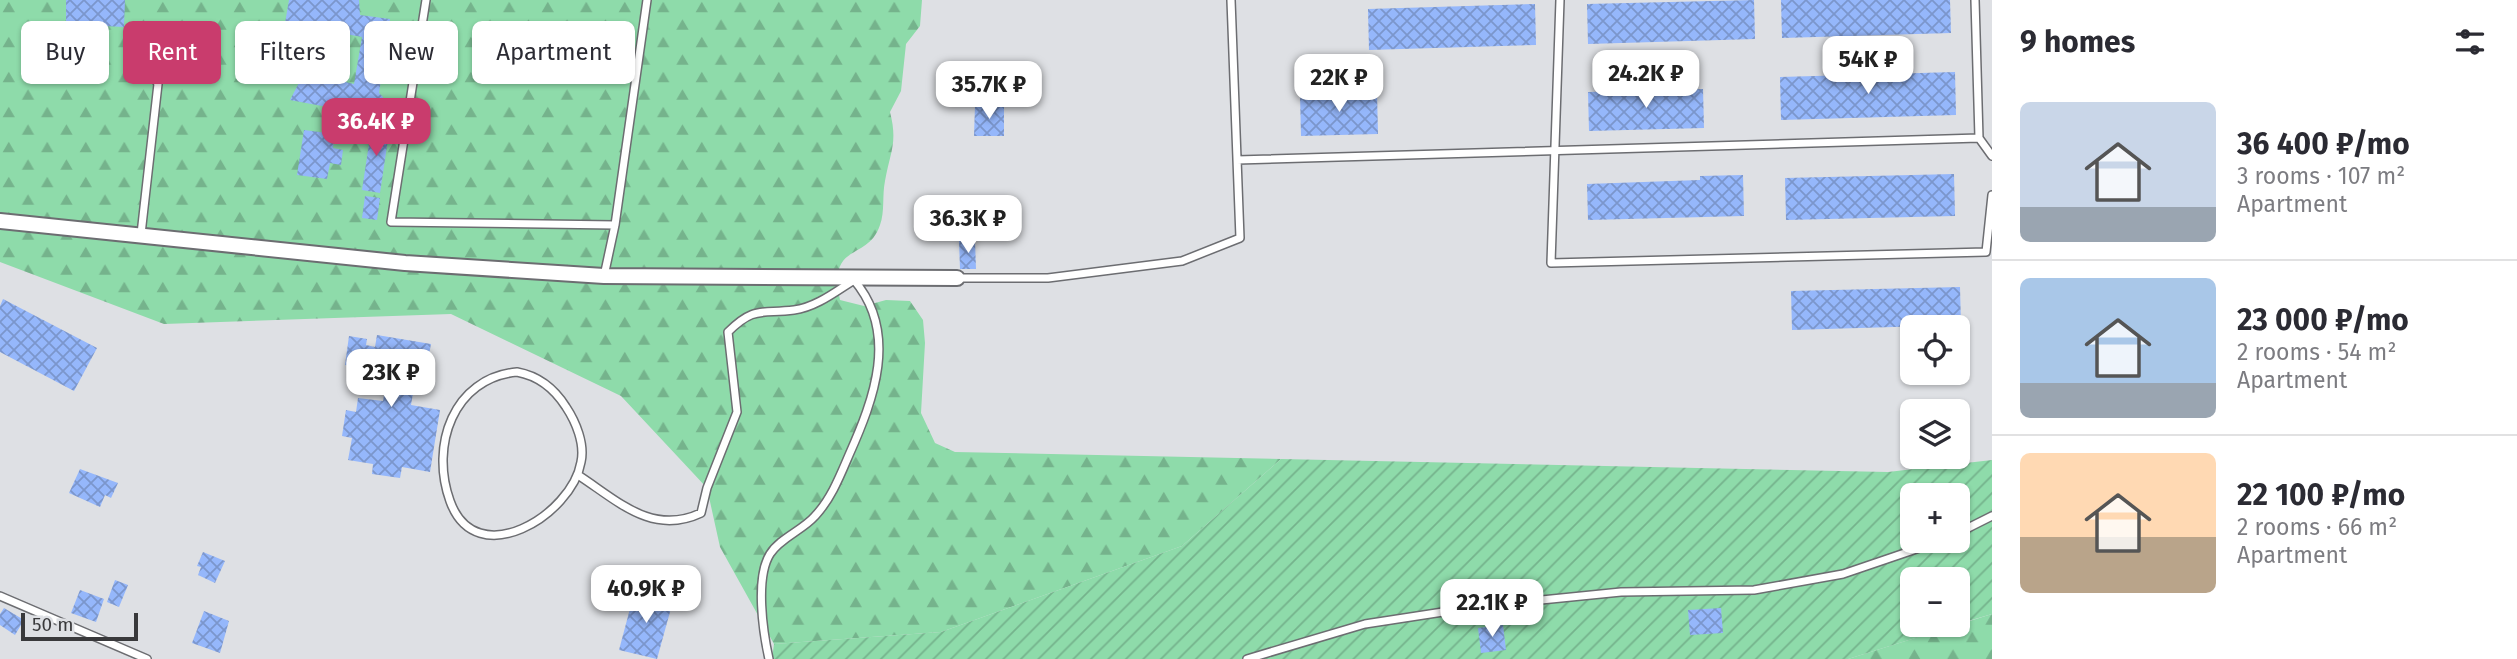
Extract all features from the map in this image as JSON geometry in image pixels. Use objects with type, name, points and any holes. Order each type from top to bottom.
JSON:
[{"type":"street","points":[[0,221],[405,263],[604,276],[854,280],[957,278]]},
{"type":"lane","points":[[426,0],[391,222],[615,225]]},
{"type":"lane","points":[[604,276],[615,225],[647,0]]},
{"type":"lane","points":[[957,278],[1048,278],[1182,261],[1240,237],[1231,0]]},
{"type":"lane","points":[[1560,0],[1557,150],[1551,263],[1986,252],[1992,195]]},
{"type":"lane","points":[[1975,0],[1979,138],[1992,156]]},
{"type":"lane","points":[[141,234],[158,84]]},
{"type":"lane","points":[[1237,160],[1979,138]]},
{"type":"lane","points":[[578,475],[633,511],[660,523],[682,522],[701,513],[707,488],[737,412],[728,332],[742,318],[761,309],[794,310],[820,301],[854,280],[867,296],[876,316],[880,352],[877,376],[864,422],[834,489],[815,517],[771,553],[764,571],[764,637],[769,659]]},
{"type":"lane","points":[[517,372],[538,378],[560,397],[571,415],[581,446],[582,460],[578,475],[560,500],[520,532],[487,535],[471,527],[459,517],[445,484],[444,445],[458,405],[469,390],[498,373],[517,372]]},
{"type":"lane","points":[[1970,527],[1992,516]]},
{"type":"lane","points":[[1247,659],[1365,624],[1482,606],[1621,592],[1754,590],[1843,574],[1905,553]]},
{"type":"lane","points":[[0,596],[147,659]]},
{"type":"green space","points":[[0,0],[922,0],[920,26],[906,44],[901,91],[890,112],[893,140],[884,186],[882,220],[867,244],[844,260],[837,281],[840,300],[864,306],[886,300],[910,301],[923,320],[925,343],[921,413],[935,443],[955,452],[1281,459],[1182,546],[941,632],[774,644],[720,547],[707,488],[621,396],[451,314],[164,324],[0,262]]},
{"type":"green space","points":[[1281,459],[1888,472],[1970,469],[1970,463],[1992,460],[1992,614],[1970,620],[1970,567],[1900,567],[1900,637],[1919,637],[1848,659],[772,659],[774,644],[941,632],[1182,546]]},
{"type":"green space","points":[[1992,614],[1992,659],[1848,659],[1918,637],[1970,637],[1970,621]]},
{"type":"building","points":[[66,0],[125,0],[123,27],[109,26],[109,21],[66,21]]},
{"type":"building","points":[[289,0],[359,0],[360,15],[390,19],[364,21],[364,84],[380,84],[379,93],[383,97],[381,112],[370,115],[290,100],[298,84],[354,84],[362,37],[350,35],[350,21],[285,21]]},
{"type":"building","points":[[1754,0],[1755,39],[1588,44],[1587,4]]},
{"type":"building","points":[[1781,0],[1950,0],[1951,33],[1782,38]]},
{"type":"building","points":[[1535,4],[1536,45],[1369,50],[1368,9]]},
{"type":"building","points":[[1955,72],[1956,115],[1781,120],[1780,77]]},
{"type":"building","points":[[1703,89],[1704,128],[1589,131],[1588,92]]},
{"type":"building","points":[[1377,92],[1378,134],[1301,136],[1300,94]]},
{"type":"building","points":[[975,105],[1004,105],[1004,136],[974,136]]},
{"type":"building","points":[[372,124],[390,126],[380,193],[362,190]]},
{"type":"building","points":[[304,130],[335,134],[333,148],[343,150],[341,165],[330,163],[327,179],[297,175]]},
{"type":"building","points":[[1954,174],[1955,216],[1786,220],[1785,178]]},
{"type":"building","points":[[1743,175],[1744,216],[1588,220],[1587,184],[1700,180],[1700,176]]},
{"type":"building","points":[[365,196],[380,198],[377,220],[362,218]]},
{"type":"building","points":[[959,241],[975,241],[976,269],[960,269]]},
{"type":"building","points":[[1960,287],[1961,315],[1900,315],[1900,327],[1792,330],[1791,291]]},
{"type":"building","points":[[3,299],[97,348],[74,391],[0,352],[0,306]]},
{"type":"building","points":[[377,335],[431,344],[426,371],[417,370],[411,405],[440,410],[430,472],[402,467],[400,478],[372,474],[373,464],[348,460],[352,438],[342,436],[346,410],[356,412],[358,398],[383,401],[388,372],[345,365],[349,336],[367,339],[366,345],[375,347]]},
{"type":"building","points":[[80,469],[118,483],[111,498],[105,495],[100,507],[69,493]]},
{"type":"building","points":[[203,552],[225,561],[215,583],[198,575],[201,567],[197,566]]},
{"type":"building","points":[[115,580],[128,585],[119,607],[107,602]]},
{"type":"building","points":[[80,590],[104,599],[96,622],[71,613]]},
{"type":"building","points":[[635,590],[673,601],[657,659],[619,650]]},
{"type":"building","points":[[4,608],[24,620],[15,635],[0,625],[0,614]]},
{"type":"building","points":[[1721,608],[1723,633],[1690,635],[1688,610]]},
{"type":"building","points":[[204,611],[229,621],[220,653],[192,643]]},
{"type":"building","points":[[1503,625],[1506,650],[1481,653],[1478,628]]}]
